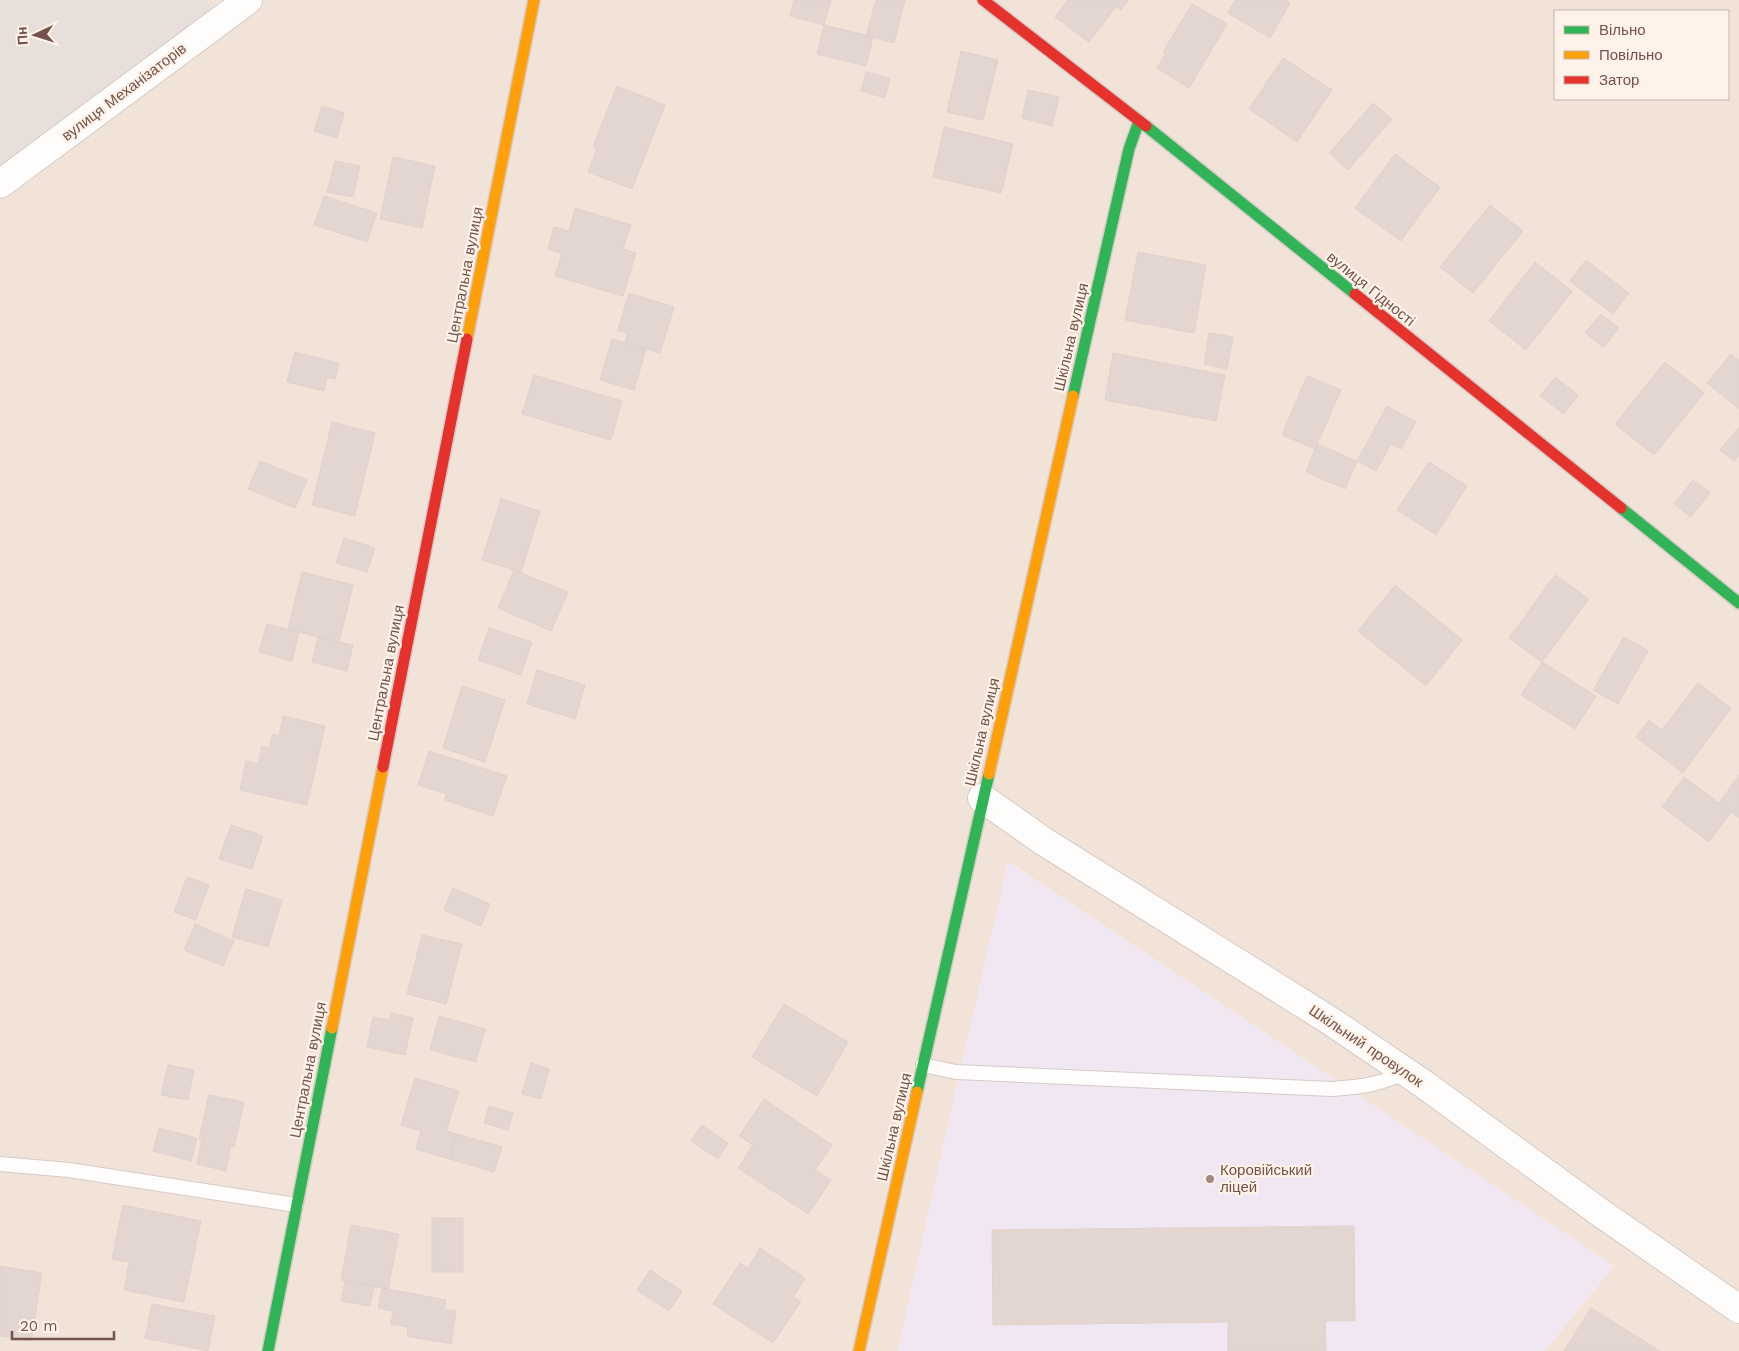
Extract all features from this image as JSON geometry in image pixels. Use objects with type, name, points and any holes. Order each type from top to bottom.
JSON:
[{"type":"street","name":"вулиця Механізаторів","points":[[0,184],[248,0]]},
{"type":"street","name":"Центральна вулиця","points":[[268,1351],[534,0]]},
{"type":"street","name":"вулиця Гідності","points":[[983,0],[1139,121],[1739,603]]},
{"type":"street","name":"Шкільна вулиця","points":[[859,1351],[1129,149],[1139,121]]},
{"type":"street","name":"Шкільний провулок","points":[[982,798],[1042,841],[1321,1015],[1406,1072],[1739,1309]]},
{"type":"lane","points":[[924,1065],[956,1072],[1332,1089],[1373,1085],[1406,1072]]},
{"type":"lane","points":[[0,1164],[69,1170],[296,1205]]},
{"type":"shaded area","points":[[0,0],[205,0],[212,10],[0,170]]},
{"type":"shaded area","points":[[205,0],[1739,0],[1739,1351],[1545,1351],[1614,1266],[1009,862],[955,1093],[898,1351],[0,1351],[0,170],[211,10]]},
{"type":"shaded area","name":"Коровійський ліцей","points":[[1008,862],[1614,1266],[1545,1351],[898,1351]]},
{"type":"building","points":[[794,0],[831,0],[824,25],[790,16]]},
{"type":"building","points":[[876,0],[905,0],[894,43],[866,36]]},
{"type":"building","points":[[1068,0],[1107,0],[1116,7],[1089,42],[1055,17]]},
{"type":"building","points":[[1107,0],[1129,0],[1121,10]]},
{"type":"building","points":[[1235,0],[1285,0],[1290,3],[1270,38],[1228,13]]},
{"type":"building","points":[[1192,4],[1227,24],[1189,88],[1157,68],[1166,53],[1163,52]]},
{"type":"building","points":[[824,25],[873,37],[866,66],[817,54]]},
{"type":"building","points":[[961,51],[998,60],[983,120],[947,112]]},
{"type":"building","points":[[1283,58],[1332,90],[1297,142],[1249,109]]},
{"type":"building","points":[[866,72],[890,78],[885,98],[861,91]]},
{"type":"building","points":[[617,86],[665,105],[632,189],[588,172],[597,149],[593,147]]},
{"type":"building","points":[[1028,90],[1059,97],[1052,126],[1022,118]]},
{"type":"building","points":[[1373,103],[1392,119],[1348,170],[1329,153]]},
{"type":"building","points":[[322,106],[344,113],[337,138],[314,131]]},
{"type":"building","points":[[944,127],[1013,144],[1001,193],[933,177]]},
{"type":"building","points":[[1395,154],[1440,187],[1401,241],[1355,208]]},
{"type":"building","points":[[393,157],[435,166],[422,228],[380,219]]},
{"type":"building","points":[[335,161],[360,166],[353,197],[327,192]]},
{"type":"building","points":[[324,196],[377,213],[367,242],[314,225]]},
{"type":"building","points":[[1490,205],[1523,231],[1473,293],[1440,267]]},
{"type":"building","points":[[575,208],[631,225],[623,249],[636,253],[623,296],[555,276],[562,254],[548,249],[554,227],[569,231]]},
{"type":"building","points":[[1138,252],[1206,265],[1194,333],[1125,320]]},
{"type":"building","points":[[1586,260],[1629,293],[1613,314],[1570,281]]},
{"type":"building","points":[[1535,262],[1572,291],[1526,350],[1489,321]]},
{"type":"building","points":[[629,293],[674,307],[660,353],[625,343],[628,333],[618,330]]},
{"type":"building","points":[[1601,314],[1619,328],[1604,347],[1585,333]]},
{"type":"building","points":[[1209,333],[1233,337],[1227,369],[1204,364]]},
{"type":"building","points":[[612,339],[646,349],[634,390],[600,380]]},
{"type":"building","points":[[295,352],[339,363],[335,379],[327,377],[324,391],[287,382]]},
{"type":"building","points":[[1113,353],[1225,375],[1216,421],[1105,400]]},
{"type":"building","points":[[1731,354],[1739,361],[1739,409],[1707,383]]},
{"type":"building","points":[[1665,362],[1704,393],[1654,455],[1615,424]]},
{"type":"building","points":[[534,375],[622,401],[611,440],[522,414]]},
{"type":"building","points":[[1307,376],[1341,390],[1315,449],[1282,435]]},
{"type":"building","points":[[1555,377],[1578,395],[1564,414],[1540,396]]},
{"type":"building","points":[[1387,406],[1416,422],[1401,449],[1391,444],[1376,471],[1357,461]]},
{"type":"building","points":[[332,422],[375,433],[355,516],[312,505]]},
{"type":"building","points":[[1739,427],[1739,454],[1734,461],[1720,450]]},
{"type":"building","points":[[1317,444],[1357,461],[1345,489],[1306,472]]},
{"type":"building","points":[[260,461],[307,480],[295,508],[248,489]]},
{"type":"building","points":[[1429,462],[1467,486],[1436,535],[1397,510]]},
{"type":"building","points":[[1693,480],[1710,493],[1691,517],[1674,504]]},
{"type":"building","points":[[501,499],[540,511],[521,572],[482,560]]},
{"type":"building","points":[[344,538],[375,548],[367,572],[336,563]]},
{"type":"building","points":[[514,570],[568,592],[551,631],[498,608]]},
{"type":"building","points":[[302,572],[353,585],[339,642],[288,629]]},
{"type":"building","points":[[1555,575],[1589,599],[1542,662],[1509,638]]},
{"type":"building","points":[[1395,585],[1462,640],[1426,686],[1358,631]]},
{"type":"building","points":[[267,624],[299,632],[292,661],[259,652]]},
{"type":"building","points":[[489,628],[532,642],[521,675],[478,660]]},
{"type":"building","points":[[318,637],[353,645],[347,671],[312,662]]},
{"type":"building","points":[[1624,637],[1648,651],[1618,704],[1593,690]]},
{"type":"building","points":[[1542,662],[1596,696],[1575,729],[1521,695]]},
{"type":"building","points":[[537,670],[585,685],[575,719],[527,704]]},
{"type":"building","points":[[1698,683],[1731,708],[1683,773],[1636,737],[1649,720],[1662,730]]},
{"type":"building","points":[[462,686],[505,700],[485,762],[443,748]]},
{"type":"building","points":[[283,716],[325,726],[307,805],[240,790],[246,761],[258,764],[262,746],[269,748],[273,734],[279,736]]},
{"type":"building","points":[[429,751],[507,776],[493,816],[445,800],[446,794],[418,785]]},
{"type":"building","points":[[1739,775],[1739,818],[1719,803]]},
{"type":"building","points":[[1684,777],[1731,812],[1709,842],[1662,807]]},
{"type":"building","points":[[231,825],[263,836],[252,869],[219,859]]},
{"type":"building","points":[[187,877],[209,885],[196,920],[174,912]]},
{"type":"building","points":[[453,888],[490,904],[481,926],[444,910]]},
{"type":"building","points":[[246,889],[282,900],[268,947],[232,937]]},
{"type":"building","points":[[195,924],[234,941],[223,966],[184,950]]},
{"type":"building","points":[[422,935],[462,944],[446,1004],[407,994]]},
{"type":"building","points":[[784,1004],[848,1042],[817,1096],[752,1057]]},
{"type":"building","points":[[391,1013],[413,1018],[405,1055],[367,1047],[373,1017],[389,1020]]},
{"type":"building","points":[[439,1016],[485,1029],[476,1062],[430,1050]]},
{"type":"building","points":[[531,1063],[549,1069],[541,1099],[522,1094]]},
{"type":"building","points":[[168,1065],[194,1070],[188,1100],[161,1095]]},
{"type":"building","points":[[415,1078],[459,1091],[446,1131],[457,1134],[450,1159],[416,1149],[421,1131],[401,1125]]},
{"type":"building","points":[[209,1095],[244,1102],[234,1147],[231,1146],[226,1171],[197,1164],[202,1140],[199,1139]]},
{"type":"building","points":[[764,1099],[832,1145],[815,1170],[831,1180],[808,1214],[738,1168],[753,1145],[739,1136]]},
{"type":"building","points":[[489,1106],[513,1113],[508,1130],[484,1123]]},
{"type":"building","points":[[702,1125],[728,1143],[718,1159],[691,1141]]},
{"type":"building","points":[[159,1128],[197,1138],[191,1161],[153,1151]]},
{"type":"building","points":[[457,1134],[502,1147],[494,1172],[450,1159]]},
{"type":"building","points":[[123,1205],[201,1221],[184,1302],[124,1290],[129,1262],[112,1259]]},
{"type":"building","points":[[432,1218],[463,1218],[463,1272],[432,1272]]},
{"type":"building","points":[[351,1225],[399,1234],[388,1289],[341,1280]]},
{"type":"building","points":[[1354,1226],[1355,1321],[1325,1321],[1326,1351],[1228,1351],[1228,1322],[993,1325],[992,1230]]},
{"type":"building","points":[[760,1248],[805,1278],[793,1297],[801,1301],[773,1343],[713,1304],[740,1263],[748,1268]]},
{"type":"building","points":[[0,1266],[42,1273],[31,1341],[0,1336]]},
{"type":"building","points":[[650,1270],[682,1291],[669,1311],[637,1290]]},
{"type":"building","points":[[345,1281],[374,1286],[370,1306],[341,1301]]},
{"type":"building","points":[[382,1288],[446,1300],[444,1309],[456,1311],[451,1344],[407,1336],[408,1327],[391,1324],[393,1311],[378,1308]]},
{"type":"building","points":[[152,1304],[215,1316],[208,1351],[145,1338]]},
{"type":"building","points":[[1591,1308],[1660,1351],[1564,1351]]},
{"type":"traffic: fast","points":[[1073,396],[1129,149],[1139,121]]},
{"type":"traffic: fast","points":[[1146,126],[1355,294]]},
{"type":"traffic: fast","points":[[1621,508],[1739,603]]},
{"type":"traffic: fast","points":[[917,1092],[989,774]]},
{"type":"traffic: fast","points":[[268,1351],[332,1028]]},
{"type":"traffic: slow","points":[[467,339],[534,0]]},
{"type":"traffic: slow","points":[[989,774],[1073,396]]},
{"type":"traffic: slow","points":[[332,1028],[383,767]]},
{"type":"traffic: slow","points":[[859,1351],[917,1092]]},
{"type":"traffic: jam","points":[[983,0],[1146,126]]},
{"type":"traffic: jam","points":[[1355,294],[1621,508]]},
{"type":"traffic: jam","points":[[383,767],[467,339]]},
{"type":"place","name":"Коровійський ліцей","points":[[1210,1179]]}]
